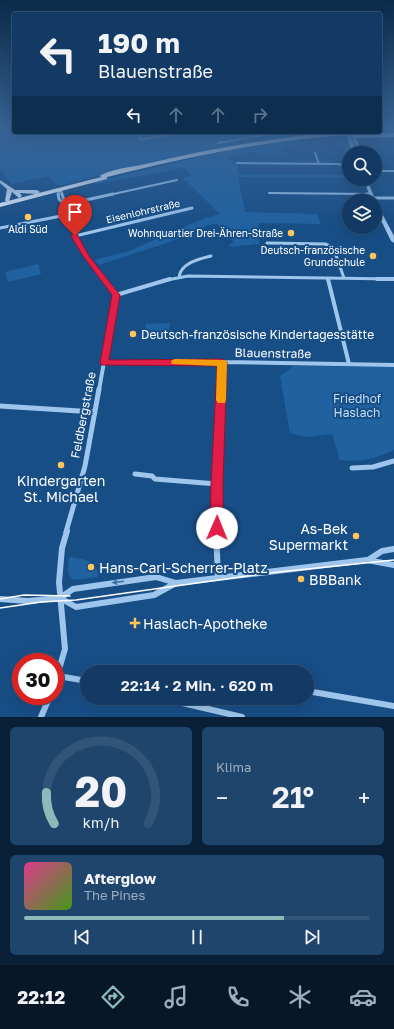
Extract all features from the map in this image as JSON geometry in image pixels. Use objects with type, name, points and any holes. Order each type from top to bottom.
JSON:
[{"type":"highway","points":[[104,177],[161,162]]},
{"type":"highway","points":[[104,177],[168,162]]},
{"type":"main road","points":[[2,202],[15,193],[57,191],[104,177]]},
{"type":"main road","points":[[0,181],[15,193]]},
{"type":"main road","points":[[2,202],[15,193]]},
{"type":"street","points":[[237,163],[342,166]]},
{"type":"street","points":[[382,171],[394,171]]},
{"type":"street","points":[[62,203],[176,180]]},
{"type":"street","points":[[57,191],[75,236],[86,256],[116,295],[179,277],[394,279]]},
{"type":"street","points":[[57,191],[61,191],[64,200],[62,203]]},
{"type":"street","points":[[269,193],[342,197]]},
{"type":"street","points":[[382,199],[394,198]]},
{"type":"street","name":"Eisenlohrstraße","points":[[75,236],[192,208]]},
{"type":"street","points":[[0,228],[66,215]]},
{"type":"street","points":[[382,217],[394,241]]},
{"type":"street","points":[[267,243],[325,244],[331,246],[333,247],[344,278]]},
{"type":"street","points":[[179,277],[178,273],[188,265],[202,258],[211,256]]},
{"type":"street","points":[[328,278],[349,364]]},
{"type":"street","name":"Feldbergstraße","points":[[64,653],[65,649],[59,570],[62,548],[85,466],[116,295]]},
{"type":"street","points":[[218,577],[216,539],[217,484],[222,362]]},
{"type":"street","name":"Blauenstraße","points":[[104,363],[222,362],[394,365]]},
{"type":"street","points":[[0,406],[95,412]]},
{"type":"street","points":[[352,468],[365,469],[378,467],[394,461]]},
{"type":"street","points":[[135,474],[152,476],[155,479],[217,484]]},
{"type":"street","points":[[367,560],[382,551],[394,548]]},
{"type":"street","points":[[60,598],[76,607],[154,595],[176,583],[218,577],[367,560],[394,565]]},
{"type":"street","points":[[0,599],[23,602],[60,598],[73,589],[156,577],[176,583]]},
{"type":"street","points":[[64,677],[80,680]]},
{"type":"street","points":[[314,692],[394,706]]},
{"type":"street","points":[[41,717],[46,705]]},
{"type":"street","points":[[192,705],[242,716]]},
{"type":"green space","points":[[0,162],[157,162],[58,186],[48,176],[11,184],[0,169]]},
{"type":"green space","points":[[177,162],[235,162],[237,163],[238,174],[342,175],[342,178],[238,177],[245,212],[317,214],[321,224],[258,223],[259,244],[232,247],[229,245],[234,242],[217,224],[209,225],[170,242],[99,265],[95,260],[129,251],[205,218],[220,214],[183,178],[192,176],[184,168],[96,184],[94,182]]},
{"type":"green space","points":[[38,264],[41,274],[8,282],[5,272]]},
{"type":"green space","points":[[170,323],[167,340],[162,341],[162,337],[144,337],[146,324]]},
{"type":"green space","name":"Friedhof Haslach","points":[[294,366],[394,367],[394,450],[368,459],[355,461],[340,460],[332,434],[306,437],[290,433],[280,376]]},
{"type":"green space","points":[[69,557],[84,559],[92,563],[97,571],[98,577],[74,580],[71,578],[68,567]]},
{"type":"tram line","points":[[0,608],[41,602],[76,600],[269,573],[394,560]]},
{"type":"tram line","points":[[0,599],[24,595],[70,596]]},
{"type":"slow traffic","points":[[175,362],[222,362],[221,400]]},
{"type":"place","name":"Aldi Süd","points":[[28,217]]},
{"type":"place","name":"Wohnquartier Drei-Ähren-Straße","points":[[291,233]]},
{"type":"place","name":"Deutsch-französische Grundschule","points":[[373,256]]},
{"type":"place","name":"Deutsch-französische Kindertagesstätte","points":[[133,334]]},
{"type":"place","name":"Kindergarten St. Michael","points":[[61,465]]},
{"type":"place","name":"As-Bek Supermarkt","points":[[356,536]]},
{"type":"place","name":"Hans-Carl-Scherrer-Platz","points":[[91,567]]},
{"type":"place","name":"BBBank","points":[[301,579]]},
{"type":"place","name":"Haslach-Apotheke","points":[[135,623]]},
{"type":"route","points":[[75,236],[86,256],[116,295],[116,302],[104,363],[222,362],[217,484],[217,528]]}]
